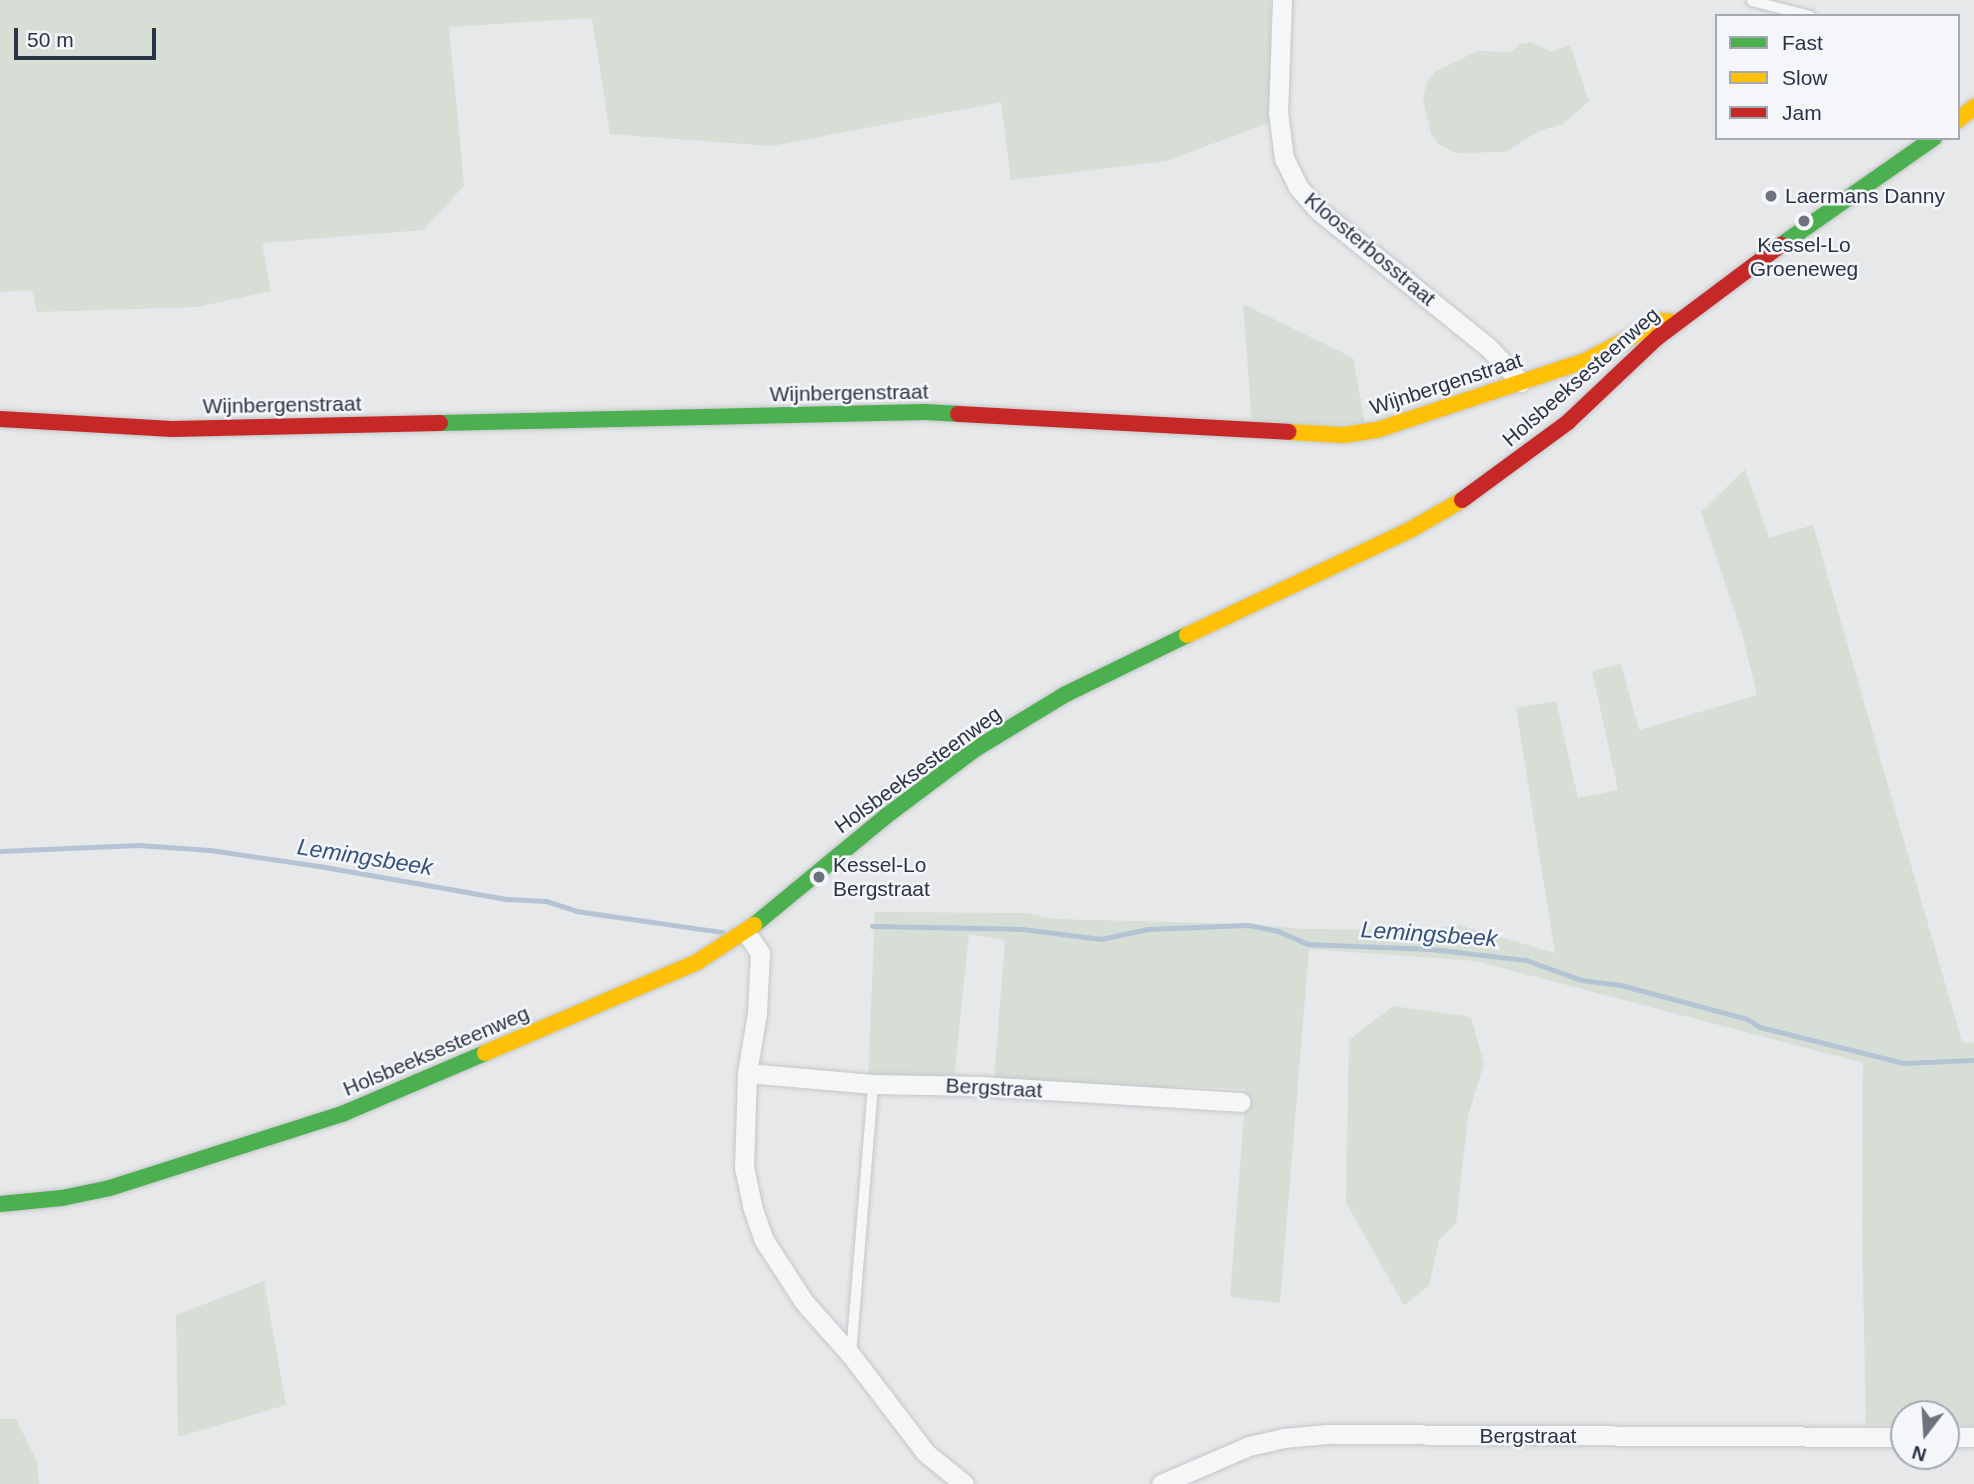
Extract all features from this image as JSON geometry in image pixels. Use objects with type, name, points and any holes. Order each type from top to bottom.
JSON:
[{"type":"street","name":"Kloosterbosstraat","points":[[1282,0],[1278,112],[1284,158],[1298,187],[1318,210],[1488,347],[1521,382]]},
{"type":"street","name":"Holsbeeksesteenweg","points":[[0,1203],[62,1198],[110,1188],[342,1115],[697,962],[746,932],[886,816],[977,748],[1076,689],[1438,516],[1530,452],[1620,376],[1676,322],[1729,281],[1908,151],[1930,140]]},
{"type":"street","name":"Wijnbergenstraat","points":[[0,419],[172,429],[924,412],[1344,435],[1377,430],[1587,360],[1661,321],[1676,322]]},
{"type":"street","points":[[1587,360],[1606,364],[1620,376]]},
{"type":"street","points":[[746,932],[760,953],[757,1013],[747,1073],[744,1167],[752,1206],[765,1240],[804,1302],[851,1355],[926,1453],[964,1484]]},
{"type":"street","name":"Bergstraat","points":[[747,1073],[873,1084],[981,1086],[1241,1102]]},
{"type":"street","name":"Bergstraat","points":[[1161,1484],[1249,1446],[1284,1438],[1327,1434],[1890,1437]]},
{"type":"lane","points":[[1752,1],[1802,14]]},
{"type":"lane","points":[[851,1355],[873,1084]]},
{"type":"shaded area","points":[[0,0],[1270,0],[1271,122],[1166,161],[1011,180],[1001,102],[772,146],[610,134],[592,18],[449,27],[464,186],[423,230],[262,243],[271,291],[197,307],[37,312],[32,290],[0,292]]},
{"type":"shaded area","points":[[1531,42],[1551,52],[1570,45],[1589,101],[1563,124],[1539,131],[1506,152],[1456,153],[1438,144],[1431,134],[1423,99],[1427,82],[1436,71],[1478,51],[1511,52],[1520,44]]},
{"type":"shaded area","points":[[1243,304],[1353,358],[1365,424],[1252,423]]},
{"type":"shaded area","points":[[1745,469],[1769,538],[1813,525],[1962,1042],[1974,1043],[1974,1426],[1960,1426],[1960,1400],[1890,1400],[1890,1425],[1866,1424],[1862,1230],[1863,1063],[1476,961],[1309,949],[1280,1303],[1230,1297],[1246,1089],[1176,1086],[1174,1093],[994,1081],[1005,940],[969,934],[954,1080],[868,1078],[875,912],[1025,913],[1055,919],[1249,924],[1302,929],[1419,930],[1459,925],[1555,953],[1516,708],[1556,701],[1578,798],[1618,790],[1592,671],[1621,664],[1639,730],[1757,695],[1742,633],[1701,512]]},
{"type":"shaded area","points":[[1393,1006],[1471,1017],[1484,1064],[1468,1116],[1456,1223],[1439,1240],[1429,1286],[1404,1305],[1346,1203],[1349,1040]]},
{"type":"shaded area","points":[[264,1281],[286,1405],[178,1437],[176,1315]]},
{"type":"shaded area","points":[[0,1419],[16,1419],[37,1462],[39,1484],[0,1484]]},
{"type":"waterway","name":"Lemingsbeek","points":[[0,851],[138,845],[210,850],[506,899],[546,901],[576,911],[722,932]]},
{"type":"waterway","name":"Lemingsbeek","points":[[872,926],[1022,929],[1101,939],[1148,929],[1248,925],[1278,931],[1307,944],[1431,949],[1526,960],[1581,980],[1621,985],[1747,1019],[1760,1027],[1903,1063],[1974,1060]]},
{"type":"traffic: fast","points":[[1781,245],[1931,140]]},
{"type":"traffic: fast","points":[[440,423],[924,412],[958,414]]},
{"type":"traffic: fast","points":[[754,925],[886,816],[977,748],[1064,695],[1187,635]]},
{"type":"traffic: fast","points":[[0,1204],[62,1198],[110,1188],[342,1114],[485,1053]]},
{"type":"traffic: slow","points":[[1960,118],[1974,107]]},
{"type":"traffic: slow","points":[[1289,432],[1344,435],[1377,430],[1587,360],[1661,321],[1673,322]]},
{"type":"traffic: slow","points":[[1187,635],[1410,530],[1462,500]]},
{"type":"traffic: slow","points":[[485,1053],[697,962],[754,925]]},
{"type":"traffic: jam","points":[[1462,500],[1568,422],[1658,337],[1781,245]]},
{"type":"traffic: jam","points":[[958,414],[1289,432]]},
{"type":"traffic: jam","points":[[0,419],[172,429],[440,423]]},
{"type":"place","name":"Laermans Danny","points":[[1771,196]]},
{"type":"place","name":"Kessel-Lo Groeneweg","points":[[1804,221]]},
{"type":"place","name":"Kessel-Lo Bergstraat","points":[[819,877]]}]
